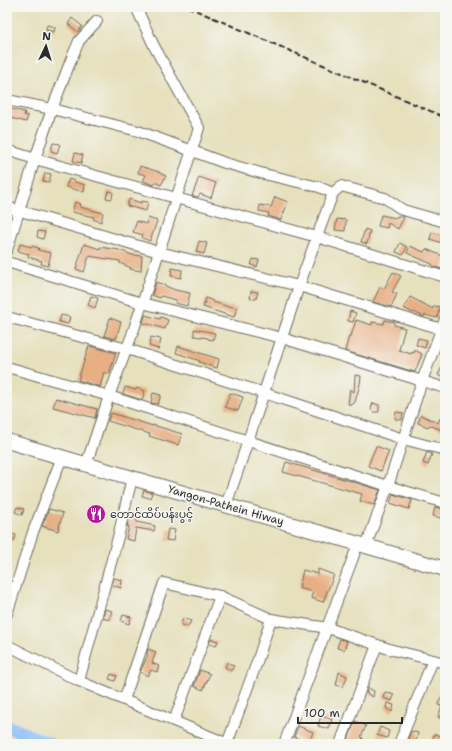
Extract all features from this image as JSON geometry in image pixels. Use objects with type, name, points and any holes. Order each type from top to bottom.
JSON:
[{"type":"highway","name":"Yangon-Pathein Hiway","points":[[7,441],[445,569]]},
{"type":"street","points":[[86,465],[127,348],[199,128],[154,46],[136,7]]},
{"type":"street","points":[[7,250],[35,159],[71,60],[79,41],[97,20]]},
{"type":"street","points":[[7,100],[52,109],[138,131],[225,163],[264,174],[319,186],[333,193]]},
{"type":"street","points":[[7,150],[317,237],[445,277]]},
{"type":"street","points":[[226,505],[299,286],[333,193],[341,186],[385,198],[403,210],[445,222]]},
{"type":"street","points":[[7,207],[159,252],[299,286],[444,326],[422,381],[388,486],[328,628],[284,744]]},
{"type":"street","points":[[7,262],[142,303],[282,338],[445,388]]},
{"type":"street","points":[[7,317],[127,348],[403,439],[445,450]]},
{"type":"street","points":[[7,367],[109,396],[445,503]]},
{"type":"street","points":[[7,614],[33,532],[62,457]]},
{"type":"street","points":[[79,681],[118,537],[132,478]]},
{"type":"street","points":[[124,700],[164,584],[220,596],[271,619],[328,628],[389,649],[445,663]]},
{"type":"street","points":[[174,721],[220,596]]},
{"type":"street","points":[[7,645],[79,681],[228,744],[271,619]]},
{"type":"street","points":[[340,744],[377,645]]},
{"type":"street","points":[[399,744],[433,660]]},
{"type":"building","points":[[72,18],[82,26],[78,32],[68,24]]},
{"type":"building","points":[[47,25],[55,27],[54,32],[46,30]]},
{"type":"building","points":[[7,108],[25,112],[24,115],[28,116],[26,122],[7,117]]},
{"type":"building","points":[[53,143],[60,144],[57,153],[51,151]]},
{"type":"building","points":[[75,153],[83,155],[81,163],[73,161]]},
{"type":"building","points":[[140,166],[159,172],[166,176],[161,185],[155,182],[154,185],[143,181],[146,175],[138,173]]},
{"type":"building","points":[[45,173],[51,174],[49,182],[43,181]]},
{"type":"building","points":[[199,177],[216,183],[211,198],[200,194],[198,197],[192,196]]},
{"type":"building","points":[[69,179],[85,185],[84,192],[66,187]]},
{"type":"building","points":[[108,191],[113,192],[112,199],[106,198]]},
{"type":"building","points":[[275,197],[288,202],[281,220],[268,216],[269,213],[259,211],[260,205],[271,207]]},
{"type":"building","points":[[129,199],[141,203],[141,201],[148,202],[146,211],[127,206]]},
{"type":"building","points":[[75,202],[81,204],[80,207],[103,213],[101,222],[93,219],[94,217],[72,212]]},
{"type":"building","points":[[381,215],[396,218],[397,216],[404,217],[398,229],[388,223],[387,228],[378,226]]},
{"type":"building","points":[[148,218],[157,221],[150,241],[142,238],[143,235],[133,232],[137,221],[146,224]]},
{"type":"building","points":[[337,219],[346,220],[345,231],[335,230]]},
{"type":"building","points":[[443,228],[445,228],[445,244],[430,239],[432,232],[441,235]]},
{"type":"building","points":[[365,229],[370,231],[367,244],[361,242]]},
{"type":"building","points":[[38,231],[45,232],[43,239],[37,237]]},
{"type":"building","points":[[199,241],[207,243],[204,254],[196,252]]},
{"type":"building","points":[[400,243],[407,247],[403,255],[396,252]]},
{"type":"building","points":[[20,244],[39,248],[38,250],[51,253],[48,266],[41,264],[42,261],[28,257],[29,254],[18,251]]},
{"type":"building","points":[[84,244],[100,249],[100,247],[119,250],[132,255],[142,256],[141,271],[130,269],[131,268],[120,263],[120,261],[89,256],[84,272],[76,269]]},
{"type":"building","points":[[410,246],[424,252],[426,249],[445,257],[445,263],[442,269],[407,253]]},
{"type":"building","points":[[253,259],[259,260],[257,267],[251,265]]},
{"type":"building","points":[[172,268],[182,270],[181,278],[171,276]]},
{"type":"building","points":[[393,272],[401,276],[392,292],[397,294],[391,307],[373,302],[380,287],[384,289]]},
{"type":"building","points":[[156,282],[175,290],[190,293],[187,306],[175,303],[176,300],[161,296],[160,298],[152,295]]},
{"type":"building","points":[[251,291],[258,292],[256,299],[250,298]]},
{"type":"building","points":[[91,296],[98,298],[95,308],[88,305]]},
{"type":"building","points":[[410,297],[433,309],[434,306],[440,307],[437,318],[425,315],[424,317],[404,308]]},
{"type":"building","points":[[206,298],[213,302],[237,308],[234,317],[203,307]]},
{"type":"building","points":[[350,311],[356,313],[353,322],[348,321]]},
{"type":"building","points":[[61,315],[70,317],[68,324],[59,322]]},
{"type":"building","points":[[145,315],[160,319],[161,317],[168,320],[165,329],[143,323]]},
{"type":"building","points":[[110,318],[121,322],[116,339],[104,336]]},
{"type":"building","points":[[356,320],[372,325],[372,322],[384,324],[385,320],[394,322],[394,325],[405,328],[399,350],[411,354],[412,352],[414,353],[415,350],[422,354],[415,372],[345,351],[349,336],[351,336]]},
{"type":"building","points":[[194,329],[215,333],[213,340],[194,336]]},
{"type":"building","points":[[151,337],[161,339],[159,349],[149,346]]},
{"type":"building","points":[[418,338],[427,340],[425,348],[416,345]]},
{"type":"building","points":[[89,346],[116,353],[109,374],[104,372],[100,387],[78,380]]},
{"type":"building","points":[[178,346],[219,359],[217,368],[176,353]]},
{"type":"building","points":[[445,361],[445,379],[438,375]]},
{"type":"building","points":[[355,375],[361,376],[355,402],[352,405],[348,404],[350,389],[354,392]]},
{"type":"building","points":[[125,387],[136,390],[137,388],[145,391],[142,400],[123,394]]},
{"type":"building","points":[[153,393],[161,395],[158,404],[151,403]]},
{"type":"building","points":[[230,393],[243,397],[238,411],[225,407]]},
{"type":"building","points":[[56,398],[97,409],[95,418],[53,407]]},
{"type":"building","points":[[373,403],[379,405],[379,412],[373,412],[371,409]]},
{"type":"building","points":[[396,412],[403,413],[402,420],[395,419]]},
{"type":"building","points":[[111,413],[182,434],[178,445],[149,436],[150,434],[108,421]]},
{"type":"building","points":[[421,415],[438,423],[440,418],[445,419],[445,431],[429,425],[428,427],[418,423]]},
{"type":"building","points":[[376,446],[389,451],[381,471],[368,466]]},
{"type":"building","points":[[427,452],[432,454],[428,465],[423,463]]},
{"type":"building","points":[[286,462],[380,490],[374,505],[360,501],[362,494],[283,472]]},
{"type":"building","points":[[144,490],[152,493],[150,498],[142,496]]},
{"type":"building","points":[[393,494],[412,500],[409,509],[390,503]]},
{"type":"building","points":[[17,507],[24,509],[22,515],[15,512]]},
{"type":"building","points":[[435,507],[445,509],[445,519],[433,516]]},
{"type":"building","points":[[49,509],[63,513],[58,531],[42,526]]},
{"type":"building","points":[[129,518],[137,519],[137,522],[155,526],[154,531],[136,528],[134,541],[126,539]]},
{"type":"building","points":[[168,529],[175,530],[173,541],[166,540]]},
{"type":"building","points":[[7,533],[16,535],[14,541],[7,539]]},
{"type":"building","points":[[318,569],[334,575],[323,602],[311,598],[313,592],[299,588],[303,570],[318,574]]},
{"type":"building","points":[[114,578],[122,580],[121,588],[112,585]]},
{"type":"building","points":[[105,609],[112,611],[109,620],[103,618]]},
{"type":"building","points":[[123,615],[131,617],[129,624],[121,621]]},
{"type":"building","points":[[183,618],[191,621],[188,627],[181,625]]},
{"type":"building","points":[[211,639],[218,641],[216,646],[209,644]]},
{"type":"building","points":[[340,639],[347,641],[344,650],[337,648]]},
{"type":"building","points":[[148,649],[156,652],[152,663],[159,666],[157,672],[151,670],[148,676],[140,672],[148,655]]},
{"type":"building","points":[[227,662],[234,666],[231,671],[225,667]]},
{"type":"building","points":[[200,670],[210,674],[203,690],[194,686]]},
{"type":"building","points":[[339,672],[347,676],[342,687],[336,685]]},
{"type":"building","points":[[111,674],[117,676],[115,681],[109,679]]},
{"type":"building","points":[[368,688],[374,691],[373,697],[366,693]]},
{"type":"building","points":[[445,688],[445,720],[438,717],[442,706],[438,705]]},
{"type":"building","points":[[385,692],[394,695],[392,701],[383,698]]},
{"type":"building","points":[[387,703],[394,705],[392,712],[386,708]]},
{"type":"building","points":[[321,716],[332,719],[329,729],[318,726]]},
{"type":"building","points":[[355,721],[366,726],[361,737],[363,738],[360,744],[348,740]]},
{"type":"building","points":[[298,726],[313,732],[309,743],[294,737]]},
{"type":"building","points":[[380,727],[389,731],[387,738],[377,735]]},
{"type":"building","points":[[411,731],[418,733],[415,744],[406,744]]},
{"type":"building","points":[[434,734],[444,737],[441,744],[432,741]]},
{"type":"waterway","points":[[7,726],[49,744]]},
{"type":"railway","points":[[188,7],[445,118]]},
{"type":"place","name":"တောင်ထိပ်ပန်းပွင့်","points":[[96,514]]}]
